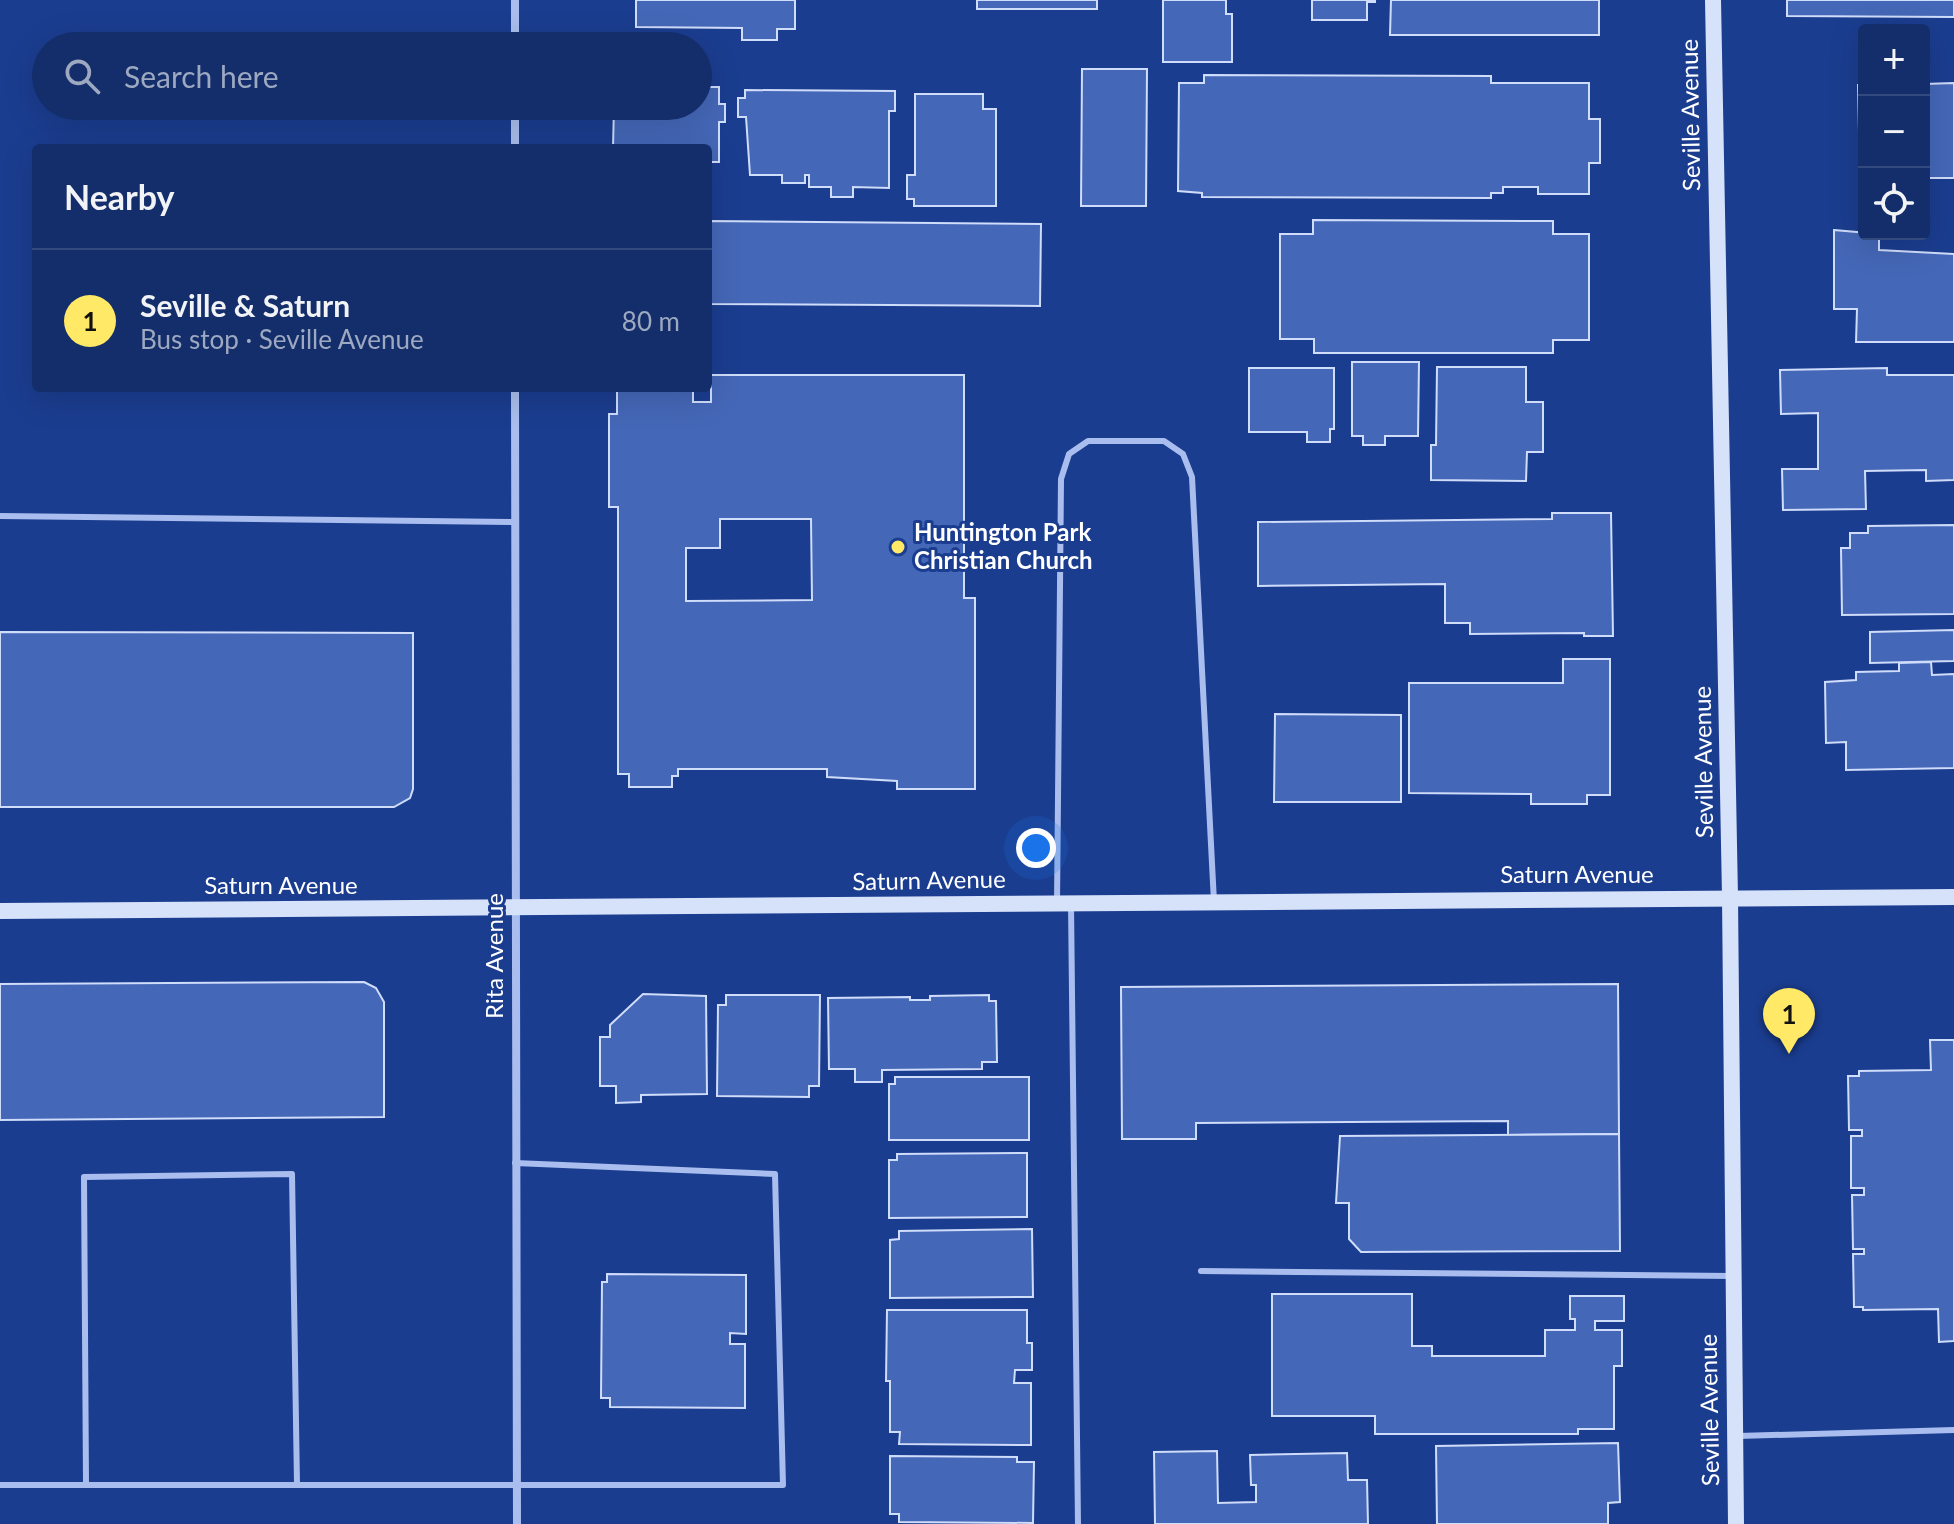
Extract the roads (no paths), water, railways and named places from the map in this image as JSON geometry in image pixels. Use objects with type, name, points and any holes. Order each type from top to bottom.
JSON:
[{"type":"street","points":[[515,0],[515,32]]},
{"type":"street","name":"Seville Avenue","points":[[1713,0],[1730,897],[1736,1524]]},
{"type":"street","points":[[515,120],[515,144]]},
{"type":"street","name":"Rita Avenue","points":[[515,392],[517,1524]]},
{"type":"street","name":"Saturn Avenue","points":[[0,911],[1954,897]]},
{"type":"lane","points":[[1078,1524],[1064,904],[1061,479],[1069,454],[1088,441],[1164,441],[1183,454],[1189,467],[1214,902]]},
{"type":"lane","points":[[0,516],[515,522]]},
{"type":"lane","points":[[0,1485],[783,1485],[775,1174],[515,1163]]},
{"type":"lane","points":[[86,1484],[84,1177],[292,1174],[297,1484]]},
{"type":"lane","points":[[1201,1271],[1732,1276]]},
{"type":"lane","points":[[1733,1436],[1954,1430]]},
{"type":"place","name":"Huntington Park Christian Church","points":[[898,547]]},
{"type":"place","name":"Seville & Saturn","points":[[1789,1054]]}]
